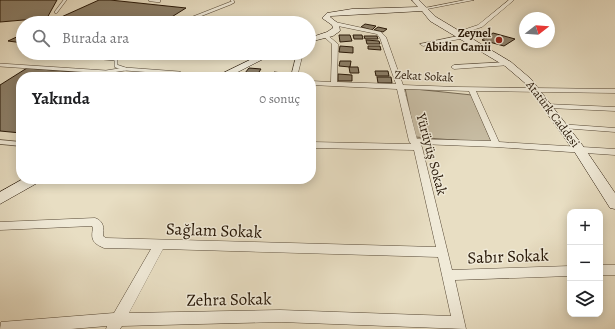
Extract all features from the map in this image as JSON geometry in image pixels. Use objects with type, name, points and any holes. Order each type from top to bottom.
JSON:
[{"type":"main road","name":"Atatürk Caddesi","points":[[415,0],[433,19],[508,64],[536,90],[579,149],[615,204]]},
{"type":"main road","points":[[316,38],[330,34],[337,29],[335,24],[326,18],[329,14],[343,11],[407,11],[422,8]]},
{"type":"main road","points":[[231,72],[256,60]]},
{"type":"main road","points":[[0,199],[26,184]]},
{"type":"street","points":[[422,8],[472,0]]},
{"type":"street","points":[[423,44],[460,35],[480,26],[512,0]]},
{"type":"street","name":"Yürüyüş Sokak","points":[[335,24],[378,33],[383,37],[400,85],[416,144],[459,326]]},
{"type":"street","points":[[325,36],[335,44],[334,83]]},
{"type":"street","points":[[295,72],[298,60]]},
{"type":"street","points":[[454,68],[508,64]]},
{"type":"street","name":"Zekat Sokak","points":[[316,83],[400,85],[472,89],[615,91]]},
{"type":"street","points":[[472,89],[496,144]]},
{"type":"street","points":[[549,106],[615,109]]},
{"type":"street","points":[[562,126],[615,130]]},
{"type":"street","points":[[316,144],[496,144],[615,152]]},
{"type":"street","name":"Sağlam Sokak","points":[[0,226],[95,222],[99,227],[97,238],[104,243],[442,252]]},
{"type":"street","points":[[115,324],[159,245]]},
{"type":"street","points":[[603,270],[615,270]]},
{"type":"street","name":"Sabır Sokak","points":[[448,275],[567,271]]},
{"type":"street","name":"Zehra Sokak","points":[[1,329],[280,316],[459,326]]},
{"type":"lane","points":[[56,12],[65,0]]},
{"type":"lane","points":[[150,0],[159,1]]},
{"type":"lane","points":[[198,16],[234,2],[232,0]]},
{"type":"lane","points":[[116,60],[116,66],[125,69]]},
{"type":"lane","points":[[0,65],[106,72],[125,69],[166,72]]},
{"type":"lane","points":[[0,142],[16,144]]},
{"type":"shaded area","points":[[405,88],[472,95],[492,143],[415,137]]},
{"type":"building","points":[[0,0],[57,0],[48,16],[16,16],[16,21],[0,22]]},
{"type":"building","points":[[99,0],[186,8],[173,16],[64,16]]},
{"type":"building","points":[[365,24],[376,26],[372,30],[361,27]]},
{"type":"building","points":[[378,27],[387,29],[383,32],[374,30]]},
{"type":"building","name":"Zeynel Abidin Camii","points":[[493,33],[515,39],[504,46],[482,40]]},
{"type":"building","points":[[339,35],[350,35],[352,41],[340,42]]},
{"type":"building","points":[[353,35],[362,35],[363,39],[354,39]]},
{"type":"building","points":[[364,36],[377,36],[378,39],[365,39]]},
{"type":"building","points":[[16,37],[16,42],[8,41]]},
{"type":"building","points":[[366,40],[379,41],[380,44],[367,44]]},
{"type":"building","points":[[340,46],[353,47],[353,53],[339,52]]},
{"type":"building","points":[[368,46],[380,46],[381,50],[368,49]]},
{"type":"building","points":[[340,61],[351,61],[350,67],[339,66]]},
{"type":"building","points":[[349,67],[358,67],[359,73],[350,73]]},
{"type":"building","points":[[27,68],[79,72],[21,72]]},
{"type":"building","points":[[249,68],[261,69],[259,72],[246,72]]},
{"type":"building","points":[[375,71],[388,71],[389,76],[376,76]]},
{"type":"building","points":[[338,74],[352,75],[352,81],[338,81]]},
{"type":"building","points":[[16,75],[16,133],[0,131],[0,85]]},
{"type":"building","points":[[377,77],[391,77],[392,83],[378,83]]},
{"type":"place","name":"Zeynel Abidin Camii","points":[[499,40]]}]
